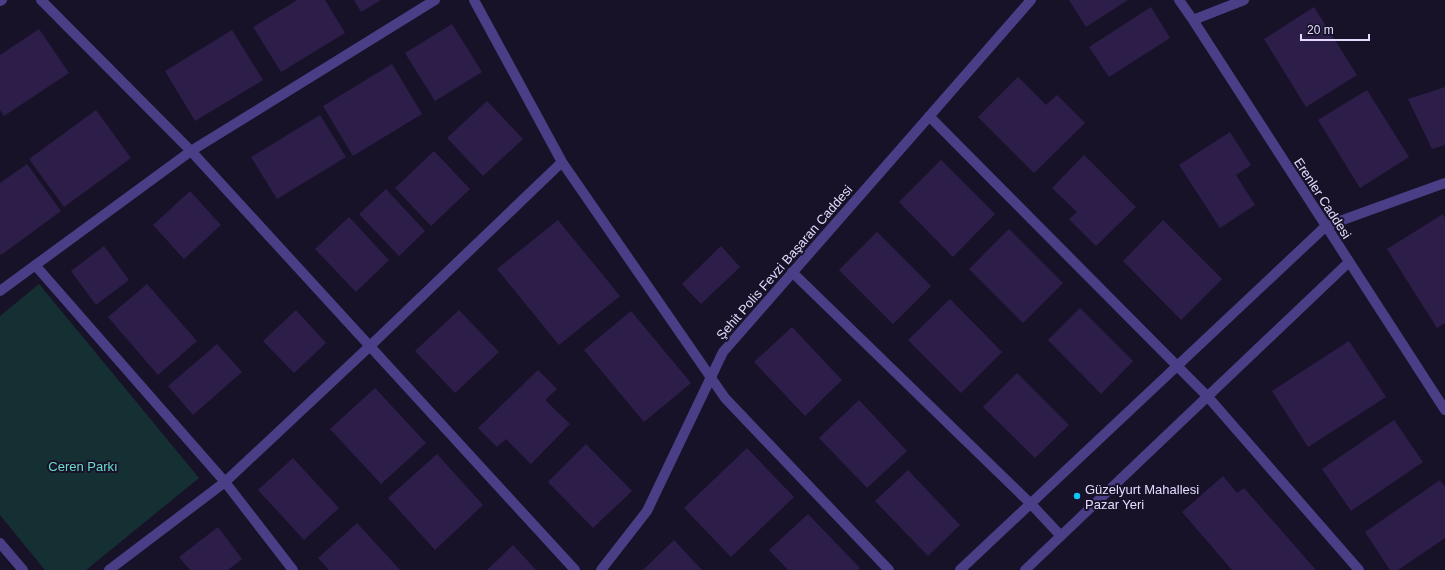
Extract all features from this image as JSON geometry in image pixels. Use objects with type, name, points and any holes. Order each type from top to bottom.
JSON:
[{"type":"street","points":[[41,0],[191,151],[575,570]]},
{"type":"street","points":[[0,291],[191,151],[435,0]]},
{"type":"street","points":[[474,0],[562,162],[725,398],[889,570]]},
{"type":"street","name":"Şehit Polis Fevzi Başaran Caddesi","points":[[601,570],[646,511],[710,376],[723,352],[1031,0]]},
{"type":"street","name":"Erenler Caddesi","points":[[1178,0],[1193,20],[1445,410]]},
{"type":"street","points":[[1193,20],[1244,0]]},
{"type":"street","points":[[929,116],[1208,397],[1359,570]]},
{"type":"street","points":[[109,570],[225,482],[370,346],[562,162]]},
{"type":"street","points":[[960,570],[1326,226],[1445,183]]},
{"type":"street","points":[[1025,570],[1349,262]]},
{"type":"street","points":[[35,265],[225,482],[293,570]]},
{"type":"street","points":[[792,272],[1031,504],[1061,536]]},
{"type":"street","points":[[0,543],[23,570]]},
{"type":"green space","name":"Ceren Parkı","points":[[39,284],[199,478],[86,570],[45,570],[0,515],[0,316]]},
{"type":"building","points":[[297,0],[325,0],[345,33],[281,72],[253,27]]},
{"type":"building","points":[[354,0],[381,0],[361,12]]},
{"type":"building","points":[[1069,0],[1128,0],[1086,27]]},
{"type":"building","points":[[1151,7],[1170,38],[1109,77],[1089,47]]},
{"type":"building","points":[[1314,7],[1357,75],[1306,107],[1264,39]]},
{"type":"building","points":[[452,24],[482,72],[435,101],[405,53]]},
{"type":"building","points":[[39,29],[69,73],[4,116],[0,110],[0,55]]},
{"type":"building","points":[[232,30],[263,80],[195,121],[165,71]]},
{"type":"building","points":[[392,64],[422,114],[353,156],[323,106]]},
{"type":"building","points":[[1018,77],[1046,105],[1057,95],[1085,123],[1034,173],[978,117]]},
{"type":"building","points":[[1445,87],[1445,145],[1432,149],[1408,99]]},
{"type":"building","points":[[1367,90],[1409,157],[1360,188],[1318,120]]},
{"type":"building","points":[[487,101],[523,139],[483,176],[447,138]]},
{"type":"building","points":[[96,110],[131,158],[64,207],[29,159]]},
{"type":"building","points":[[320,115],[346,157],[277,199],[251,157]]},
{"type":"building","points":[[1230,132],[1251,165],[1236,175],[1255,205],[1220,228],[1179,165]]},
{"type":"building","points":[[434,151],[470,189],[431,226],[395,188]]},
{"type":"building","points":[[1084,155],[1136,207],[1096,246],[1069,219],[1077,212],[1052,188]]},
{"type":"building","points":[[941,160],[995,214],[953,257],[899,202]]},
{"type":"building","points":[[27,164],[61,211],[1,255],[0,183]]},
{"type":"building","points":[[386,189],[425,231],[399,256],[359,214]]},
{"type":"building","points":[[190,191],[221,225],[184,259],[153,225]]},
{"type":"building","points":[[1443,214],[1445,218],[1445,323],[1437,328],[1387,249]]},
{"type":"building","points":[[349,217],[389,260],[356,292],[315,249]]},
{"type":"building","points":[[558,220],[620,296],[559,345],[497,269]]},
{"type":"building","points":[[1163,220],[1222,279],[1181,320],[1123,261]]},
{"type":"building","points":[[1009,229],[1063,283],[1023,323],[969,269]]},
{"type":"building","points":[[877,232],[931,286],[893,324],[839,270]]},
{"type":"building","points":[[104,246],[129,280],[96,305],[71,271]]},
{"type":"building","points":[[721,246],[740,267],[701,304],[682,284]]},
{"type":"building","points":[[147,284],[197,341],[158,375],[108,317]]},
{"type":"building","points":[[950,299],[1002,352],[961,393],[908,340]]},
{"type":"building","points":[[1080,308],[1133,361],[1101,394],[1048,340]]},
{"type":"building","points":[[296,310],[326,343],[294,373],[263,341]]},
{"type":"building","points":[[459,310],[499,352],[455,393],[415,351]]},
{"type":"building","points":[[631,311],[691,383],[644,422],[584,350]]},
{"type":"building","points":[[792,327],[842,380],[805,416],[754,362]]},
{"type":"building","points":[[1349,341],[1386,397],[1308,447],[1272,391]]},
{"type":"building","points":[[217,344],[242,372],[193,415],[168,386]]},
{"type":"building","points":[[538,370],[557,389],[545,400],[570,424],[531,464],[506,439],[497,447],[478,428]]},
{"type":"building","points":[[1017,373],[1069,425],[1035,458],[983,407]]},
{"type":"building","points":[[375,388],[426,443],[381,484],[330,429]]},
{"type":"building","points":[[859,400],[907,451],[867,488],[819,438]]},
{"type":"building","points":[[1394,420],[1423,462],[1351,511],[1322,469]]},
{"type":"building","points":[[586,444],[632,491],[593,528],[548,482]]},
{"type":"building","points":[[747,448],[794,497],[731,557],[684,508]]},
{"type":"building","points":[[437,454],[483,505],[435,550],[388,498]]},
{"type":"building","points":[[293,458],[339,508],[304,540],[258,490]]},
{"type":"building","points":[[908,470],[960,525],[928,556],[875,501]]},
{"type":"building","points":[[1223,476],[1237,493],[1244,488],[1316,570],[1232,570],[1182,512]]},
{"type":"building","points":[[1440,480],[1445,487],[1445,538],[1398,570],[1390,570],[1365,532]]},
{"type":"building","points":[[808,514],[860,568],[858,570],[788,570],[769,550]]},
{"type":"building","points":[[357,523],[400,570],[329,570],[318,558]]},
{"type":"building","points":[[218,527],[242,559],[228,570],[190,570],[179,557]]},
{"type":"building","points":[[674,540],[702,570],[643,570]]},
{"type":"building","points":[[513,545],[536,570],[487,570]]},
{"type":"place","name":"Güzelyurt Mahallesi Pazar Yeri","points":[[1077,496]]}]
